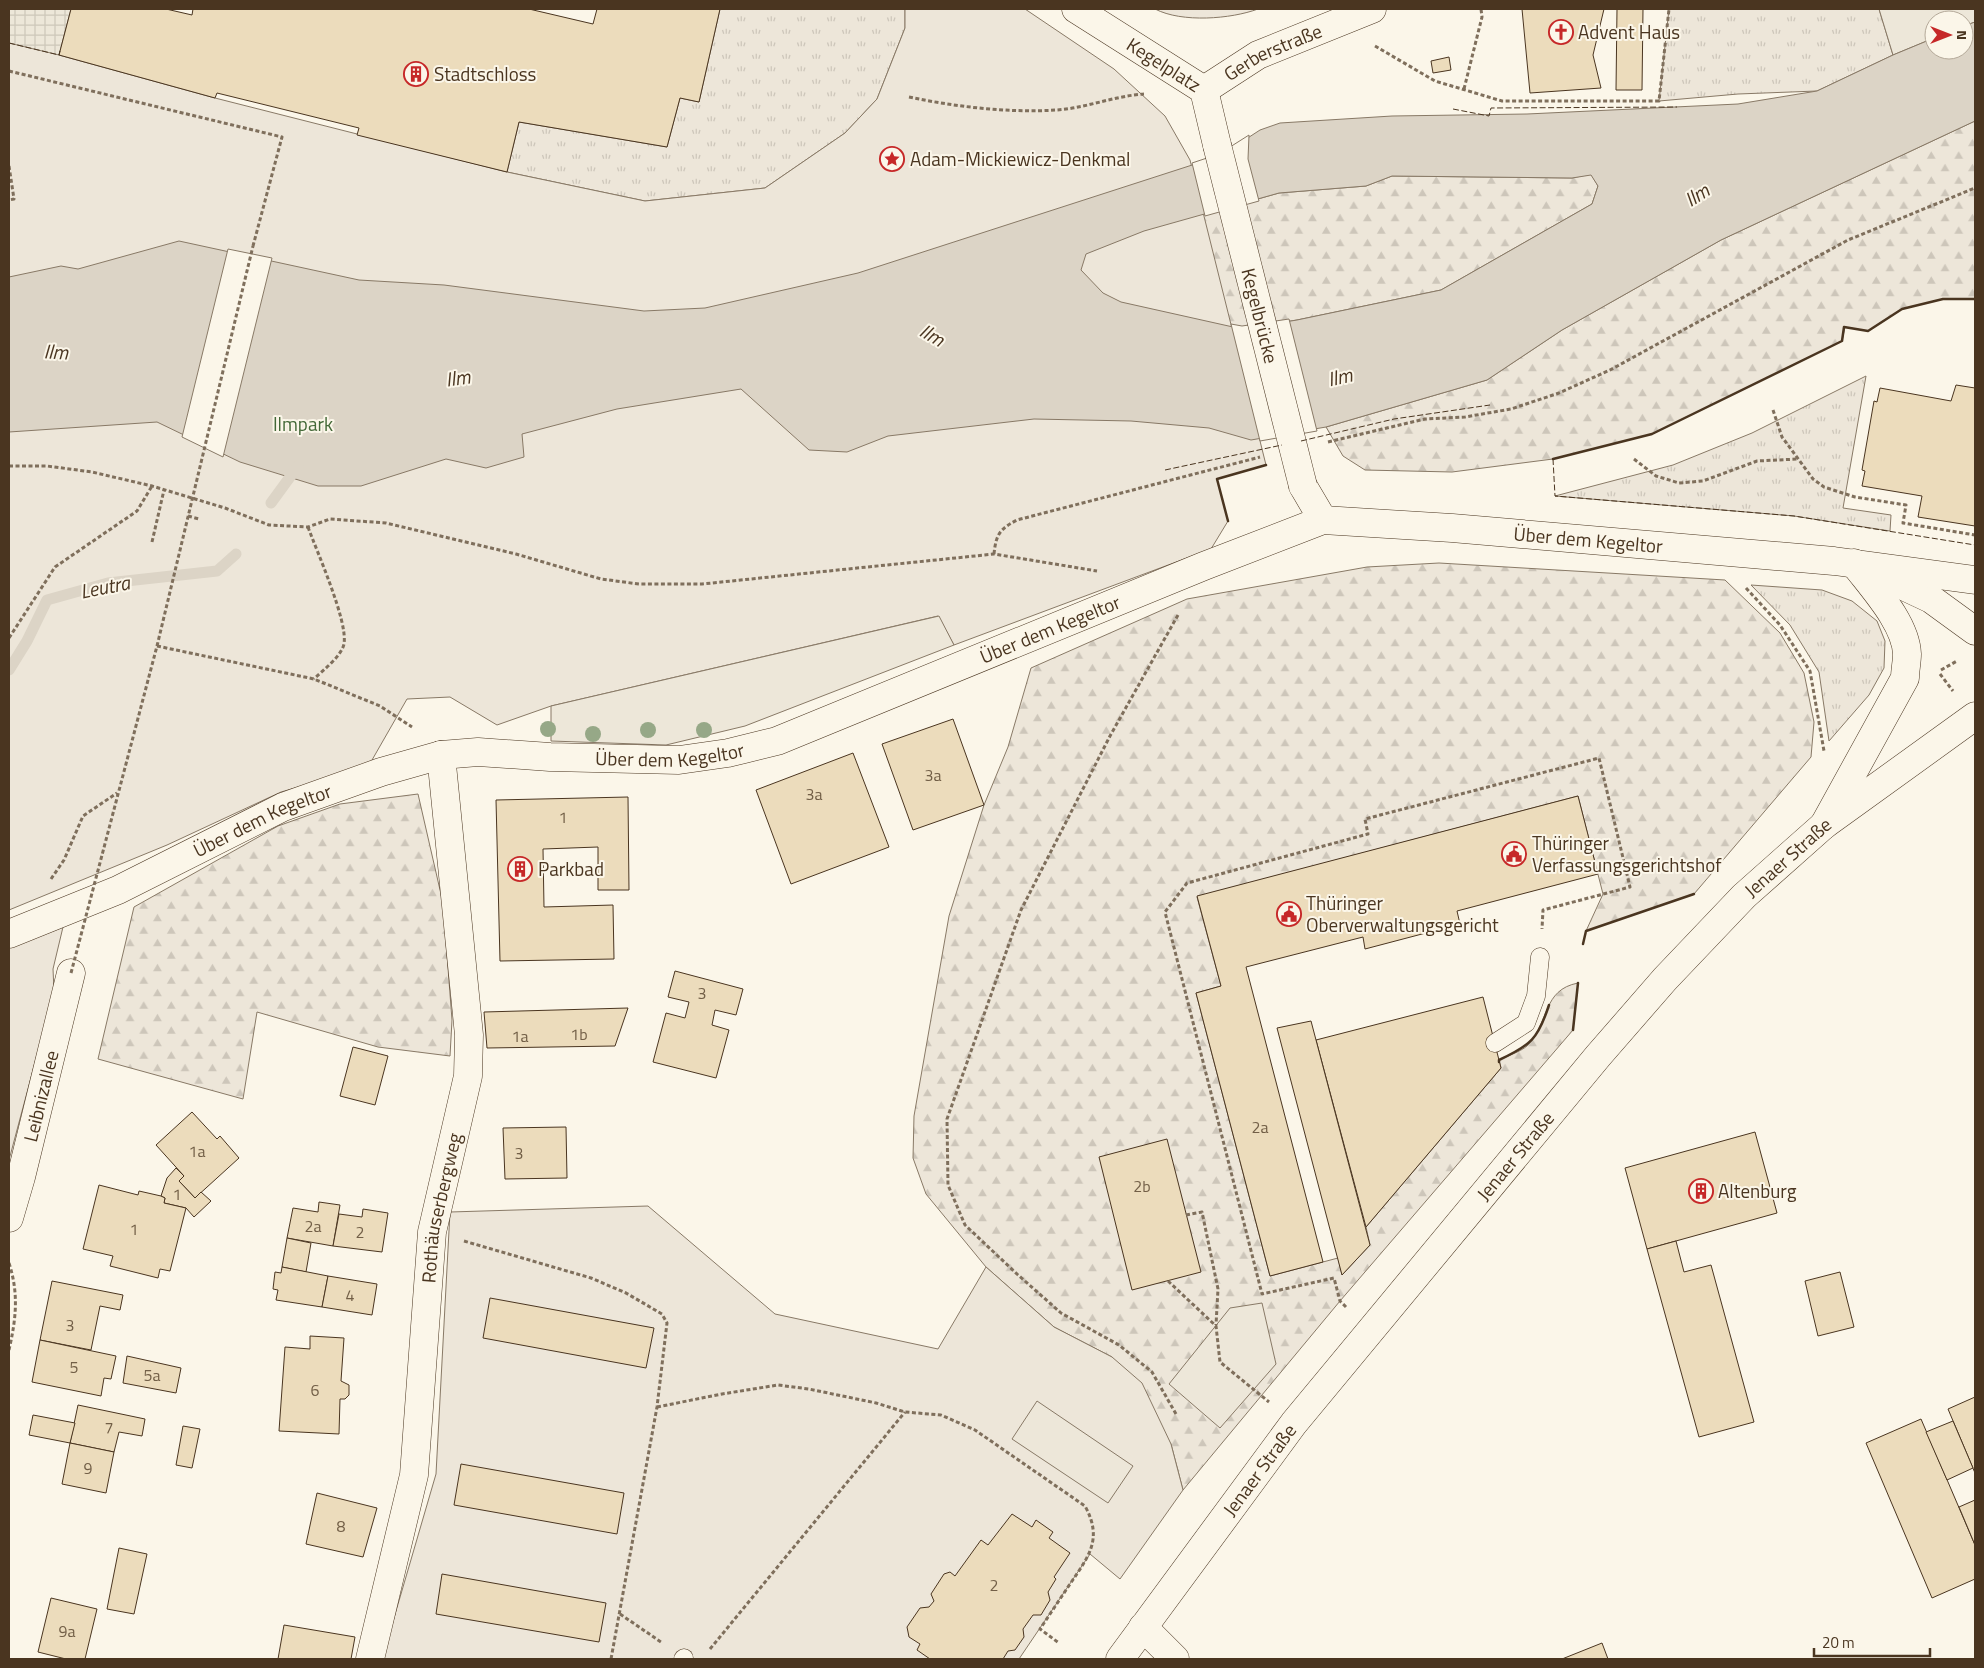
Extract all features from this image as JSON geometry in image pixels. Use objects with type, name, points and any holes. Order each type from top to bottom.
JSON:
[{"type":"street","name":"Kegelplatz","points":[[1076,9],[1204,90],[1216,145]]},
{"type":"street","name":"Gerberstraße","points":[[1204,90],[1258,55],[1358,12]]},
{"type":"street","name":"Kegelbrücke","points":[[1216,145],[1303,486],[1322,520]]},
{"type":"street","name":"Über dem Kegeltor","points":[[9,934],[118,890],[283,807],[381,772],[441,755],[478,752],[550,757],[679,760],[728,753],[777,741],[1204,566],[1322,520],[1854,563],[1975,580]]},
{"type":"street","name":"Über dem Kegeltor","points":[[1854,563],[1931,599],[1975,631]]},
{"type":"street","points":[[1824,826],[1905,678],[1907,653],[1902,635],[1891,612],[1854,563]]},
{"type":"street","name":"Jenaer Straße","points":[[1120,1659],[1294,1423],[1372,1332],[1585,1072],[1665,979],[1744,896],[1824,826],[1974,716]]},
{"type":"street","name":"Rothäuserbergweg","points":[[370,1659],[414,1475],[432,1232],[468,1076],[469,1035],[441,755]]},
{"type":"street","name":"Leibnizallee","points":[[9,1218],[21,1177],[71,973]]},
{"type":"street","points":[[1143,1627],[1175,1659]]},
{"type":"lane","points":[[1494,1043],[1526,1023],[1536,996],[1540,957]]},
{"type":"path","points":[[1464,89],[1482,16],[1481,9]]},
{"type":"path","points":[[1358,12],[1372,45],[1435,81],[1502,101],[1659,101],[1669,9]]},
{"type":"path","points":[[9,70],[282,136],[252,246],[157,646],[71,973]]},
{"type":"path","points":[[909,97],[977,108],[1058,110],[1123,96],[1150,94]]},
{"type":"path","points":[[9,166],[14,199],[9,200]]},
{"type":"path","points":[[1354,436],[1425,419],[1466,416],[1511,409],[1558,393],[1610,370],[1848,240],[1975,188]]},
{"type":"path","points":[[1773,410],[1782,437],[1813,478],[1824,487],[1855,496],[1906,505],[1903,523],[1975,535]]},
{"type":"path","points":[[994,554],[995,541],[1003,527],[1017,520],[1268,455]]},
{"type":"path","points":[[1634,458],[1656,476],[1680,483],[1703,481],[1757,461],[1798,459]]},
{"type":"path","points":[[9,466],[47,466],[92,472],[152,486],[225,508],[269,525],[308,527],[330,518],[386,523],[516,554],[601,579],[638,584],[702,584],[994,554],[1098,571]]},
{"type":"path","points":[[9,638],[55,567],[137,511],[152,486]]},
{"type":"path","points":[[152,542],[164,490]]},
{"type":"path","points":[[188,516],[199,519]]},
{"type":"path","points":[[308,527],[341,616],[344,645],[331,664],[314,679]]},
{"type":"path","points":[[1709,550],[1780,626],[1810,671],[1814,683],[1824,754]]},
{"type":"path","points":[[1176,1414],[1152,1372],[1119,1345],[1061,1313],[965,1225],[948,1185],[947,1119],[1021,910],[1110,736],[1204,566]]},
{"type":"path","points":[[157,646],[314,679],[380,706],[409,724],[441,755]]},
{"type":"path","points":[[1960,659],[1938,671],[1974,716]]},
{"type":"path","points":[[1372,1332],[1340,1300],[1334,1278],[1262,1294],[1165,912],[1187,883],[1368,834],[1365,819],[1599,758],[1630,887],[1543,910],[1540,957]]},
{"type":"path","points":[[49,884],[64,860],[82,816],[117,793]]},
{"type":"path","points":[[1186,1215],[1202,1212],[1218,1289],[1216,1326],[1220,1362],[1262,1396]]},
{"type":"path","points":[[462,1241],[591,1278],[626,1293],[662,1314],[667,1323],[657,1407],[611,1659]]},
{"type":"path","points":[[9,1263],[16,1285],[13,1331],[9,1350]]},
{"type":"path","points":[[1168,1281],[1216,1326]]},
{"type":"path","points":[[657,1407],[778,1385],[876,1402],[905,1412],[941,1415],[975,1430],[1085,1506],[1092,1519],[1094,1538],[1090,1554],[1040,1630],[1059,1642]]},
{"type":"path","points":[[709,1652],[905,1412]]},
{"type":"path","points":[[620,1614],[659,1640]]},
{"type":"green space","name":"Ilmpark","points":[[9,9],[71,9],[59,55],[215,98],[507,172],[645,201],[765,188],[845,133],[877,99],[905,28],[905,9],[1025,9],[1114,69],[1165,116],[1190,160],[1266,465],[1217,479],[1228,521],[1211,549],[954,645],[938,616],[551,706],[497,725],[450,697],[407,699],[368,767],[281,792],[167,845],[9,910]]},
{"type":"green space","points":[[720,9],[905,9],[905,28],[877,99],[845,133],[765,188],[645,201],[507,172],[519,122],[667,147],[680,98],[699,102]]},
{"type":"green space","points":[[1155,9],[1258,9],[1221,17],[1192,18]]},
{"type":"green space","points":[[1669,9],[1879,9],[1893,55],[1817,91],[1738,94],[1659,101]]},
{"type":"green space","points":[[1975,121],[1975,299],[1943,299],[1902,309],[1868,331],[1845,327],[1842,341],[1652,434],[1553,459],[1452,472],[1365,470],[1343,456],[1326,427],[1487,380],[1562,330],[1721,240]]},
{"type":"green space","points":[[1591,174],[1598,186],[1592,204],[1441,290],[1297,320],[1242,329],[1121,302],[1144,231],[1279,193],[1366,186],[1392,176],[1572,178]]},
{"type":"green space","points":[[1866,376],[1843,508],[1891,515],[1890,531],[1794,516],[1555,496],[1673,465],[1752,433]]},
{"type":"green space","points":[[1439,563],[1725,580],[1780,633],[1804,673],[1814,722],[1811,757],[1694,894],[1586,931],[1603,894],[1578,796],[1197,897],[1221,986],[1196,993],[1270,1276],[1338,1258],[1342,1275],[1370,1245],[1366,1227],[1501,1068],[1499,1060],[1527,1046],[1540,1027],[1552,1000],[1558,992],[1578,983],[1573,1030],[1340,1301],[1183,1490],[1171,1444],[1112,1357],[1054,1327],[986,1267],[926,1194],[913,1158],[914,1116],[949,916],[984,805],[1008,747],[1031,668],[1187,599],[1367,567]]},
{"type":"green space","points":[[1751,585],[1822,590],[1852,601],[1877,621],[1885,641],[1884,668],[1869,695],[1829,741],[1819,672],[1790,625]]},
{"type":"green space","points":[[418,794],[443,903],[452,1020],[450,1056],[378,1047],[257,1012],[243,1099],[98,1059],[134,907],[278,826],[340,804]]},
{"type":"green space","points":[[63,927],[53,969],[54,991],[9,1160],[9,948]]},
{"type":"green space","points":[[648,1206],[775,1314],[938,1349],[986,1267],[1054,1327],[1112,1357],[1142,1383],[1171,1444],[1183,1490],[1120,1579],[1090,1554],[1019,1659],[382,1659],[436,1474],[450,1212]]},
{"type":"shaded area","points":[[9,9],[71,9],[59,55],[9,43]]},
{"type":"shaded area","points":[[1879,9],[1975,9],[1974,22],[1974,10],[1924,10],[1924,42],[1893,55]]},
{"type":"shaded area","points":[[939,616],[954,645],[745,726],[666,745],[551,741],[551,706]]},
{"type":"shaded area","points":[[1262,1303],[1276,1364],[1220,1428],[1169,1384],[1230,1308]]},
{"type":"shaded area","points":[[1037,1401],[1133,1466],[1108,1503],[1012,1439]]},
{"type":"water","name":"Ilm","points":[[1975,22],[1975,121],[1721,240],[1562,330],[1487,380],[1326,427],[1251,440],[1209,428],[1131,421],[1034,419],[888,436],[847,452],[809,450],[741,389],[617,409],[522,434],[524,457],[486,468],[446,459],[361,486],[318,486],[240,462],[157,422],[9,432],[9,277],[61,266],[78,269],[179,241],[359,280],[444,285],[644,311],[705,308],[858,273],[1220,156],[1260,130],[1280,123],[1392,116],[1527,114],[1738,104],[1817,91],[1924,42],[1924,60],[1974,60]],"holes":[[[1591,175],[1598,186],[1592,204],[1441,290],[1297,320],[1242,329],[1121,302],[1103,293],[1081,270],[1086,254],[1144,231],[1279,193],[1366,186],[1392,176],[1572,178]]]},
{"type":"pier","points":[[1249,135],[1248,159],[1259,201],[1205,216],[1192,163],[1219,154]]},
{"type":"pier","points":[[228,249],[272,258],[223,457],[182,437]]},
{"type":"pier","points":[[1289,319],[1317,431],[1260,441],[1231,324],[1242,326]]},
{"type":"building","name":"Stadtschloss","points":[[71,9],[166,9],[192,15],[193,9],[529,9],[593,24],[597,9],[720,9],[699,102],[680,98],[667,147],[519,122],[507,172],[357,135],[359,128],[217,93],[215,98],[59,55]]},
{"type":"building","name":"Advent Haus","points":[[1522,9],[1604,9],[1593,55],[1601,88],[1530,93]]},
{"type":"building","points":[[1617,9],[1643,9],[1642,90],[1616,90]]},
{"type":"building","points":[[1449,57],[1451,70],[1433,73],[1431,61]]},
{"type":"building","points":[[1956,385],[1975,388],[1975,526],[1918,517],[1922,496],[1862,486],[1865,471],[1862,470],[1874,401],[1877,402],[1880,388],[1951,401]]},
{"type":"building","points":[[953,719],[984,805],[913,830],[882,744]]},
{"type":"building","points":[[853,753],[889,847],[791,884],[756,790]]},
{"type":"building","points":[[1578,796],[1598,874],[1457,911],[1460,924],[1365,949],[1363,937],[1246,967],[1323,1262],[1270,1276],[1196,993],[1221,986],[1197,896]]},
{"type":"building","name":"Parkbad","points":[[628,797],[629,890],[598,890],[598,847],[543,849],[544,907],[613,905],[614,959],[500,961],[496,800]]},
{"type":"building","points":[[675,971],[743,989],[736,1015],[715,1010],[712,1025],[729,1030],[716,1078],[653,1062],[666,1013],[685,1018],[689,1002],[668,997]]},
{"type":"building","points":[[1483,997],[1501,1068],[1366,1227],[1316,1040]]},
{"type":"building","points":[[628,1008],[615,1046],[487,1048],[484,1012]]},
{"type":"building","points":[[1311,1021],[1370,1245],[1342,1275],[1277,1028]]},
{"type":"building","points":[[353,1047],[388,1056],[375,1105],[340,1096]]},
{"type":"building","points":[[192,1112],[217,1139],[220,1136],[239,1158],[195,1198],[179,1181],[184,1176],[156,1145]]},
{"type":"building","points":[[566,1127],[567,1178],[505,1179],[503,1128]]},
{"type":"building","name":"Altenburg","points":[[1755,1132],[1777,1213],[1647,1249],[1625,1168]]},
{"type":"building","points":[[1167,1139],[1201,1272],[1132,1290],[1099,1157]]},
{"type":"building","points":[[176,1168],[184,1176],[179,1181],[195,1198],[201,1192],[211,1201],[194,1217],[186,1208],[164,1203],[165,1198],[161,1196],[167,1178]]},
{"type":"building","points":[[99,1185],[138,1195],[139,1191],[161,1196],[165,1198],[164,1203],[186,1208],[170,1271],[160,1269],[158,1278],[110,1266],[113,1256],[83,1249]]},
{"type":"building","points":[[319,1202],[340,1205],[333,1246],[287,1238],[293,1208],[318,1212]]},
{"type":"building","points":[[363,1209],[388,1213],[382,1252],[333,1246],[339,1214],[362,1217]]},
{"type":"building","points":[[287,1238],[311,1243],[306,1272],[282,1267]]},
{"type":"building","points":[[1676,1241],[1684,1272],[1711,1265],[1754,1422],[1699,1437],[1647,1249]]},
{"type":"building","points":[[282,1267],[328,1276],[322,1307],[276,1300],[278,1290],[273,1289],[275,1272],[281,1273]]},
{"type":"building","points":[[1840,1272],[1854,1327],[1818,1336],[1805,1281]]},
{"type":"building","points":[[328,1276],[377,1284],[372,1315],[322,1307]]},
{"type":"building","points":[[52,1281],[123,1295],[120,1310],[100,1306],[91,1350],[40,1340]]},
{"type":"building","points":[[490,1298],[654,1328],[646,1368],[483,1338]]},
{"type":"building","points":[[310,1336],[344,1338],[341,1381],[349,1385],[349,1395],[345,1399],[340,1399],[339,1434],[279,1431],[285,1347],[310,1349]]},
{"type":"building","points":[[40,1340],[116,1356],[111,1379],[104,1378],[101,1396],[32,1382]]},
{"type":"building","points":[[127,1356],[181,1368],[176,1393],[123,1383]]},
{"type":"building","points":[[1975,1397],[1975,1473],[1948,1409]]},
{"type":"building","points":[[78,1405],[145,1419],[142,1436],[119,1432],[114,1452],[70,1443]]},
{"type":"building","points":[[33,1415],[75,1423],[70,1443],[29,1435]]},
{"type":"building","points":[[1921,1419],[1975,1545],[1975,1579],[1932,1598],[1866,1443]]},
{"type":"building","points":[[1953,1421],[1973,1468],[1947,1480],[1926,1432]]},
{"type":"building","points":[[183,1426],[200,1429],[192,1468],[176,1465]]},
{"type":"building","points":[[70,1443],[114,1452],[106,1493],[62,1484]]},
{"type":"building","points":[[461,1464],[624,1493],[617,1534],[454,1505]]},
{"type":"building","points":[[317,1493],[377,1508],[363,1557],[306,1544]]},
{"type":"building","points":[[1975,1500],[1975,1545],[1959,1507]]},
{"type":"building","points":[[1012,1514],[1032,1527],[1036,1520],[1053,1532],[1049,1538],[1070,1553],[1054,1577],[1056,1579],[1048,1592],[1050,1600],[1041,1615],[1033,1615],[1023,1629],[1024,1637],[1015,1650],[1008,1651],[1003,1659],[930,1659],[917,1650],[920,1644],[909,1637],[907,1627],[920,1608],[929,1607],[934,1601],[931,1594],[944,1574],[950,1572],[955,1576],[981,1540],[988,1545]]},
{"type":"building","points":[[119,1548],[147,1554],[134,1614],[107,1609]]},
{"type":"building","points":[[442,1574],[606,1603],[599,1642],[436,1614]]},
{"type":"building","points":[[51,1598],[97,1609],[85,1659],[66,1659],[38,1652]]},
{"type":"building","points":[[284,1625],[355,1637],[351,1659],[278,1659]]},
{"type":"building","points":[[1602,1643],[1608,1659],[1562,1659]]},
{"type":"waterway","name":"Leutra","points":[[271,503],[298,466]]},
{"type":"waterway","name":"Leutra","points":[[9,670],[27,641],[47,600],[108,583],[217,571],[236,554]]},
{"type":"fence","points":[[9,43],[59,55],[60,51]]},
{"type":"fence","points":[[1453,109],[1489,116],[1491,108],[1677,107]]},
{"type":"fence","points":[[1301,441],[1394,419],[1490,405]]},
{"type":"fence","points":[[1165,470],[1282,445]]},
{"type":"fence","points":[[1553,459],[1555,496],[1794,516],[1975,545]]},
{"type":"wall","points":[[1553,459],[1652,434],[1842,341],[1844,327],[1868,331],[1902,309],[1943,299],[1975,299]]},
{"type":"wall","points":[[1228,521],[1217,479],[1266,465]]},
{"type":"wall","points":[[1583,944],[1586,931],[1694,894]]},
{"type":"wall","points":[[1573,1030],[1578,983]]},
{"type":"wall","points":[[1499,1062],[1499,1060],[1519,1050],[1532,1040],[1541,1026],[1549,1005]]},
{"type":"place","name":"Advent Haus","points":[[1561,32]]},
{"type":"place","name":"Stadtschloss","points":[[416,74]]},
{"type":"place","name":"Adam-Mickiewicz-Denkmal","points":[[892,159]]},
{"type":"place","name":"Thüringer Verfassungsgerichtshof","points":[[1514,854]]},
{"type":"place","name":"Parkbad","points":[[520,869]]},
{"type":"place","name":"Thüringer Oberverwaltungsgericht","points":[[1289,914]]},
{"type":"place","name":"Altenburg","points":[[1701,1191]]}]
